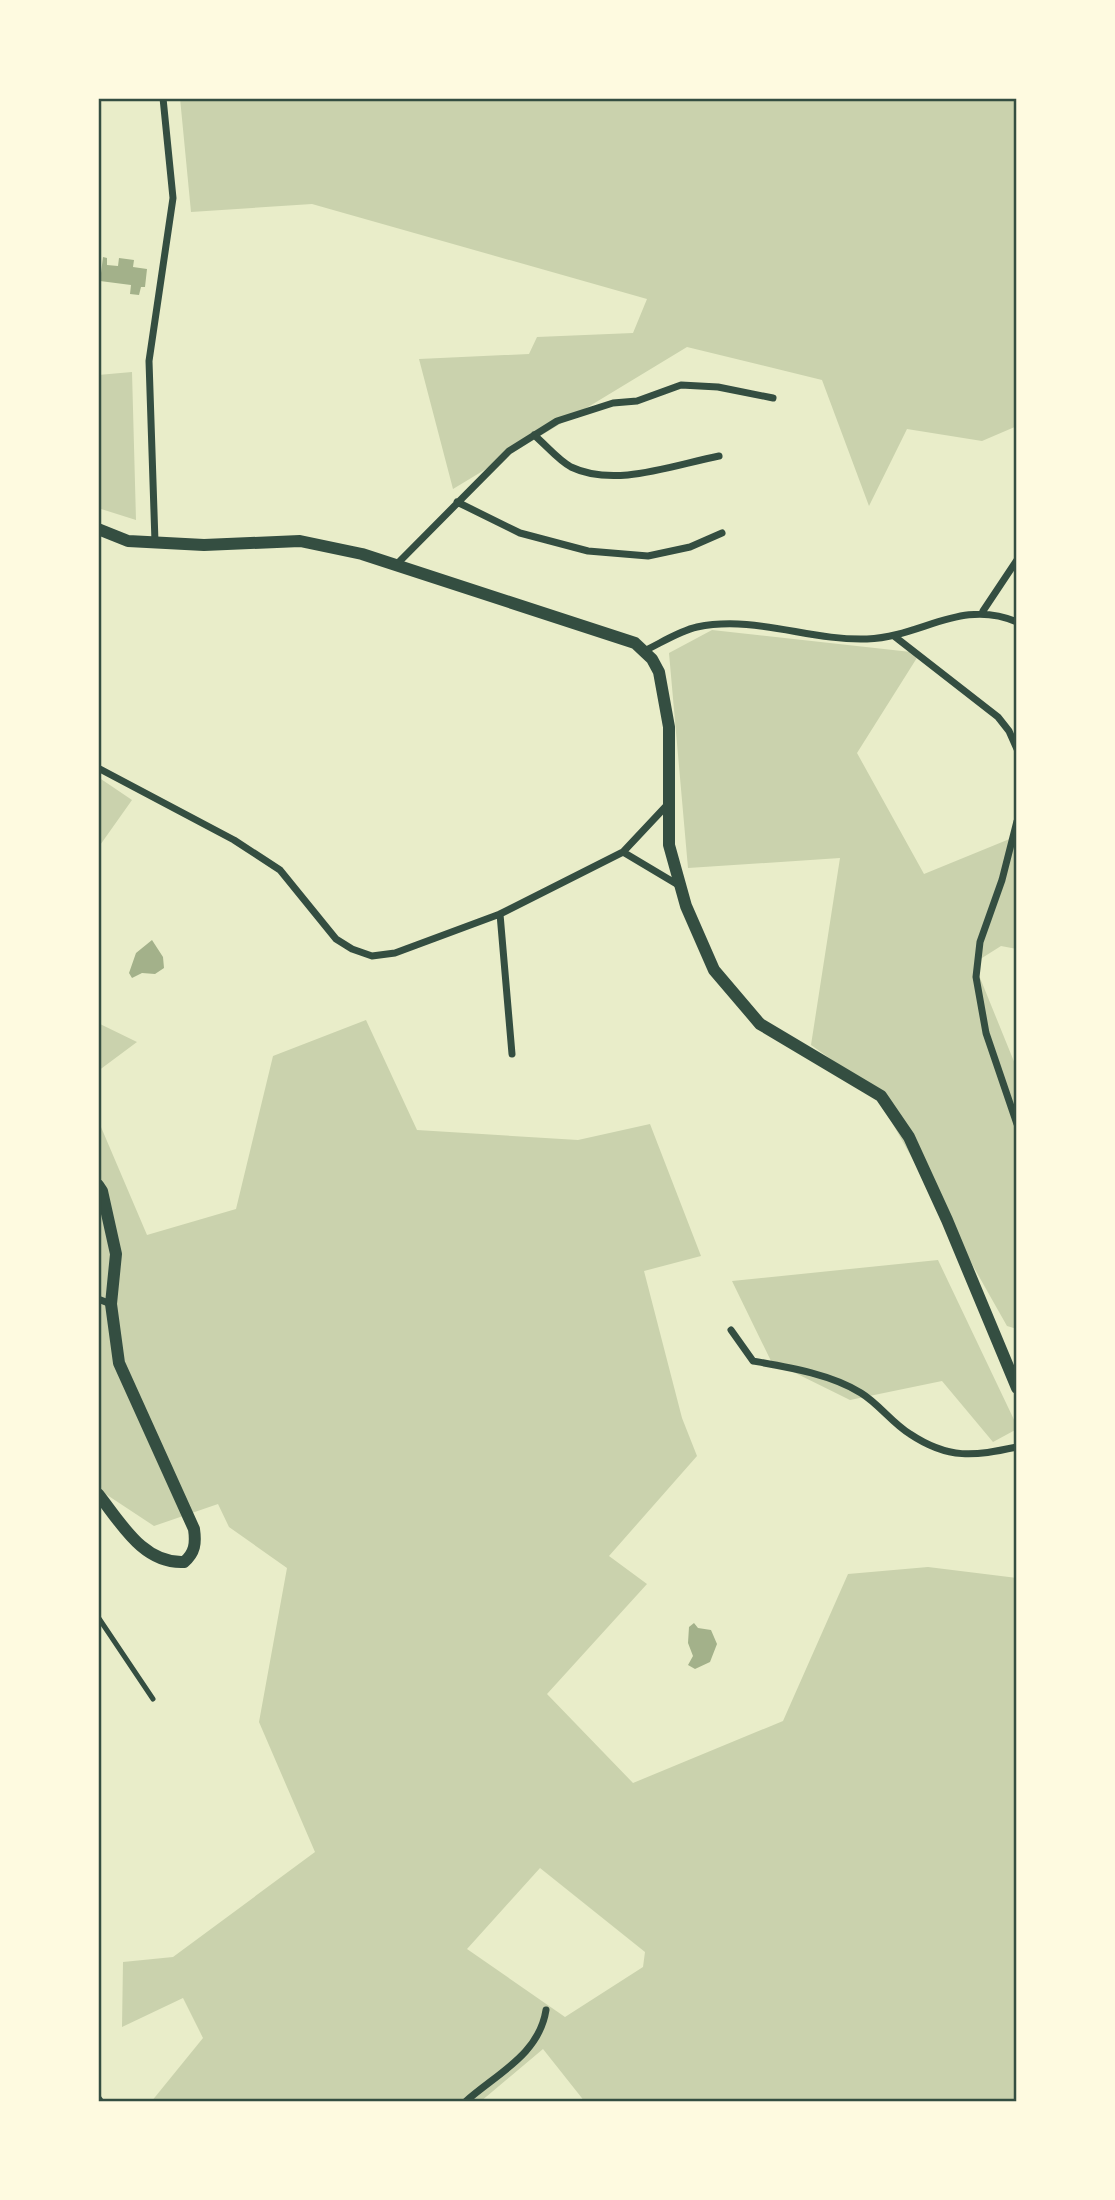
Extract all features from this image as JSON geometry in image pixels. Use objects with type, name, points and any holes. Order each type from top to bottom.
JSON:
[{"type":"street","points":[[155,542],[149,361],[173,198],[163,98]]},
{"type":"street","points":[[396,565],[509,451],[557,421],[613,403],[637,401],[681,385],[718,387],[773,398]]},
{"type":"street","points":[[534,435],[569,466],[597,476],[629,474],[719,456]]},
{"type":"street","points":[[457,502],[520,533],[588,551],[648,556],[690,547],[722,533]]},
{"type":"street","points":[[98,529],[128,541],[204,545],[300,541],[396,565],[635,643],[644,651],[659,673],[670,727],[669,845],[681,887],[714,970],[760,1024],[881,1096],[909,1137],[947,1220],[1017,1388]]},
{"type":"street","points":[[983,611],[1017,560]]},
{"type":"street","points":[[644,651],[695,627],[732,622],[865,639],[894,636],[983,611],[1017,622]]},
{"type":"street","points":[[894,636],[998,718],[1009,731],[1017,749]]},
{"type":"street","points":[[98,768],[234,840],[280,870],[336,939],[352,949],[372,956],[395,953],[500,914],[623,852],[669,803]]},
{"type":"street","points":[[1017,821],[1002,880],[980,942],[975,977],[986,1033],[1017,1124]]},
{"type":"street","points":[[623,852],[681,887]]},
{"type":"street","points":[[500,914],[512,1054]]},
{"type":"street","points":[[98,1185],[116,1254],[104,1301],[119,1363],[194,1529],[196,1539],[191,1556],[184,1562],[156,1559],[132,1537],[98,1494]]},
{"type":"street","points":[[731,1330],[753,1362],[831,1380],[861,1393],[910,1434],[950,1454],[975,1456],[1017,1447]]},
{"type":"street","points":[[465,2102],[528,2050],[540,2032],[545,2010]]},
{"type":"lane","points":[[98,1617],[153,1699]]},
{"type":"shaded area","points":[[180,98],[1017,98],[1017,426],[982,441],[907,429],[869,506],[822,380],[687,347],[453,489],[419,359],[529,354],[537,337],[633,333],[647,299],[312,204],[191,212]]},
{"type":"shaded area","points":[[103,257],[107,258],[107,265],[118,266],[119,258],[134,260],[133,267],[147,269],[145,287],[141,287],[139,295],[130,294],[131,285],[100,281]]},
{"type":"shaded area","points":[[132,372],[136,520],[98,508],[98,375]]},
{"type":"shaded area","points":[[712,630],[920,653],[857,753],[924,874],[1012,838],[1017,830],[1017,949],[1001,946],[974,963],[1017,1069],[1017,1329],[1007,1326],[873,1089],[811,1045],[840,858],[688,868],[669,653]]},
{"type":"shaded area","points":[[98,777],[132,800],[98,848]]},
{"type":"shaded area","points":[[152,940],[163,957],[164,968],[155,974],[142,973],[132,978],[129,973],[136,953]]},
{"type":"shaded area","points":[[366,1020],[417,1130],[578,1140],[650,1124],[701,1256],[644,1271],[682,1418],[697,1456],[609,1556],[647,1584],[547,1694],[633,1783],[783,1721],[848,1574],[928,1567],[1017,1578],[1017,2102],[585,2102],[543,2049],[480,2102],[151,2102],[203,2038],[183,1998],[122,2027],[123,1962],[173,1957],[315,1852],[259,1722],[287,1568],[229,1527],[218,1504],[154,1526],[98,1489],[98,1120],[147,1235],[236,1209],[273,1056]],"holes":[[[540,1868],[645,1952],[643,1967],[565,2017],[467,1949]]]},
{"type":"shaded area","points":[[98,1023],[137,1042],[98,1071]]},
{"type":"shaded area","points":[[938,1260],[1017,1426],[1017,1429],[993,1442],[942,1381],[850,1400],[771,1361],[732,1281]]},
{"type":"shaded area","points":[[694,1623],[698,1628],[711,1630],[717,1644],[710,1662],[695,1669],[688,1665],[693,1656],[688,1643],[689,1627]]}]
